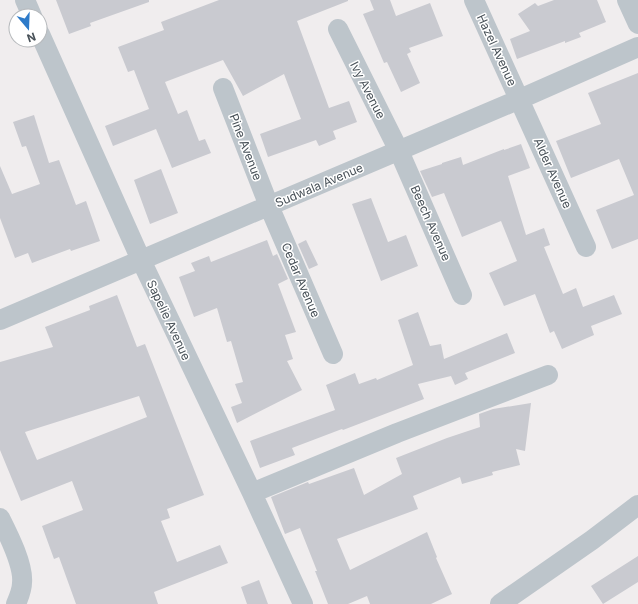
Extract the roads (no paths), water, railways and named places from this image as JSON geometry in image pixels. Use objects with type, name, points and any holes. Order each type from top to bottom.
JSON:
[{"type":"street","name":"Hazel Avenue","points":[[474,0],[520,99]]},
{"type":"street","points":[[626,0],[638,24]]},
{"type":"street","name":"Ivy Avenue","points":[[338,29],[399,151]]},
{"type":"street","name":"Sudwala Avenue","points":[[0,320],[399,151],[638,47]]},
{"type":"street","name":"Sapelie Avenue","points":[[46,48],[141,260],[252,493],[302,604]]},
{"type":"street","name":"Pine Avenue","points":[[223,88],[269,206]]},
{"type":"street","name":"Alder Avenue","points":[[520,99],[586,247]]},
{"type":"street","name":"Beech Avenue","points":[[399,151],[462,295]]},
{"type":"street","name":"Cedar Avenue","points":[[269,206],[333,354]]},
{"type":"street","points":[[252,493],[397,433],[548,375]]},
{"type":"street","points":[[500,604],[592,540],[638,505]]},
{"type":"street","points":[[0,518],[14,548],[21,569],[23,581],[16,604]]}]
